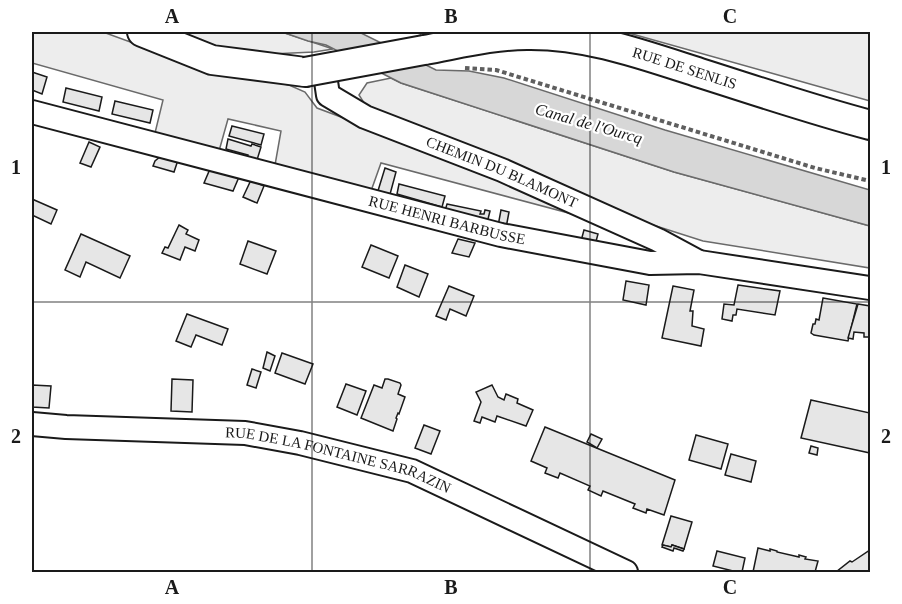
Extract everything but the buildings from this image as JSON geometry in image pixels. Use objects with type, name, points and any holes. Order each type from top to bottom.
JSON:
[{"type":"main road","name":"RUE DE SENLIS","points":[[142,32],[212,60],[315,70],[504,36],[529,34],[577,38],[616,46],[828,114],[870,125]]},
{"type":"street","name":"CHEMIN DU BLAMONT","points":[[315,70],[328,95],[364,117],[502,170],[658,240],[699,262]]},
{"type":"street","name":"RUE HENRI BARBUSSE","points":[[32,112],[501,236],[650,263],[699,262],[870,288]]},
{"type":"street","name":"RUE DE LA FONTAINE SARRAZIN","points":[[32,424],[245,433],[300,443],[412,471],[626,573]]},
{"type":"path","points":[[457,68],[496,70],[815,168],[870,181]]},
{"type":"shaded area","points":[[32,32],[103,32],[199,67],[289,85],[305,92],[317,108],[491,173],[606,223],[381,163],[371,191],[275,165],[281,131],[228,119],[219,151],[155,133],[163,100],[32,63]]},
{"type":"shaded area","points":[[170,32],[282,32],[333,49],[271,54],[219,48]]},
{"type":"shaded area","points":[[625,32],[870,32],[870,101],[764,71]]},
{"type":"shaded area","points":[[391,78],[674,172],[870,226],[870,268],[703,241],[631,218],[366,106],[359,95],[367,83]]},
{"type":"water","name":"Canal de l'Ourcq","points":[[282,32],[359,32],[436,70],[469,71],[504,78],[665,130],[870,190],[870,226],[674,172],[401,83],[326,45]]}]
